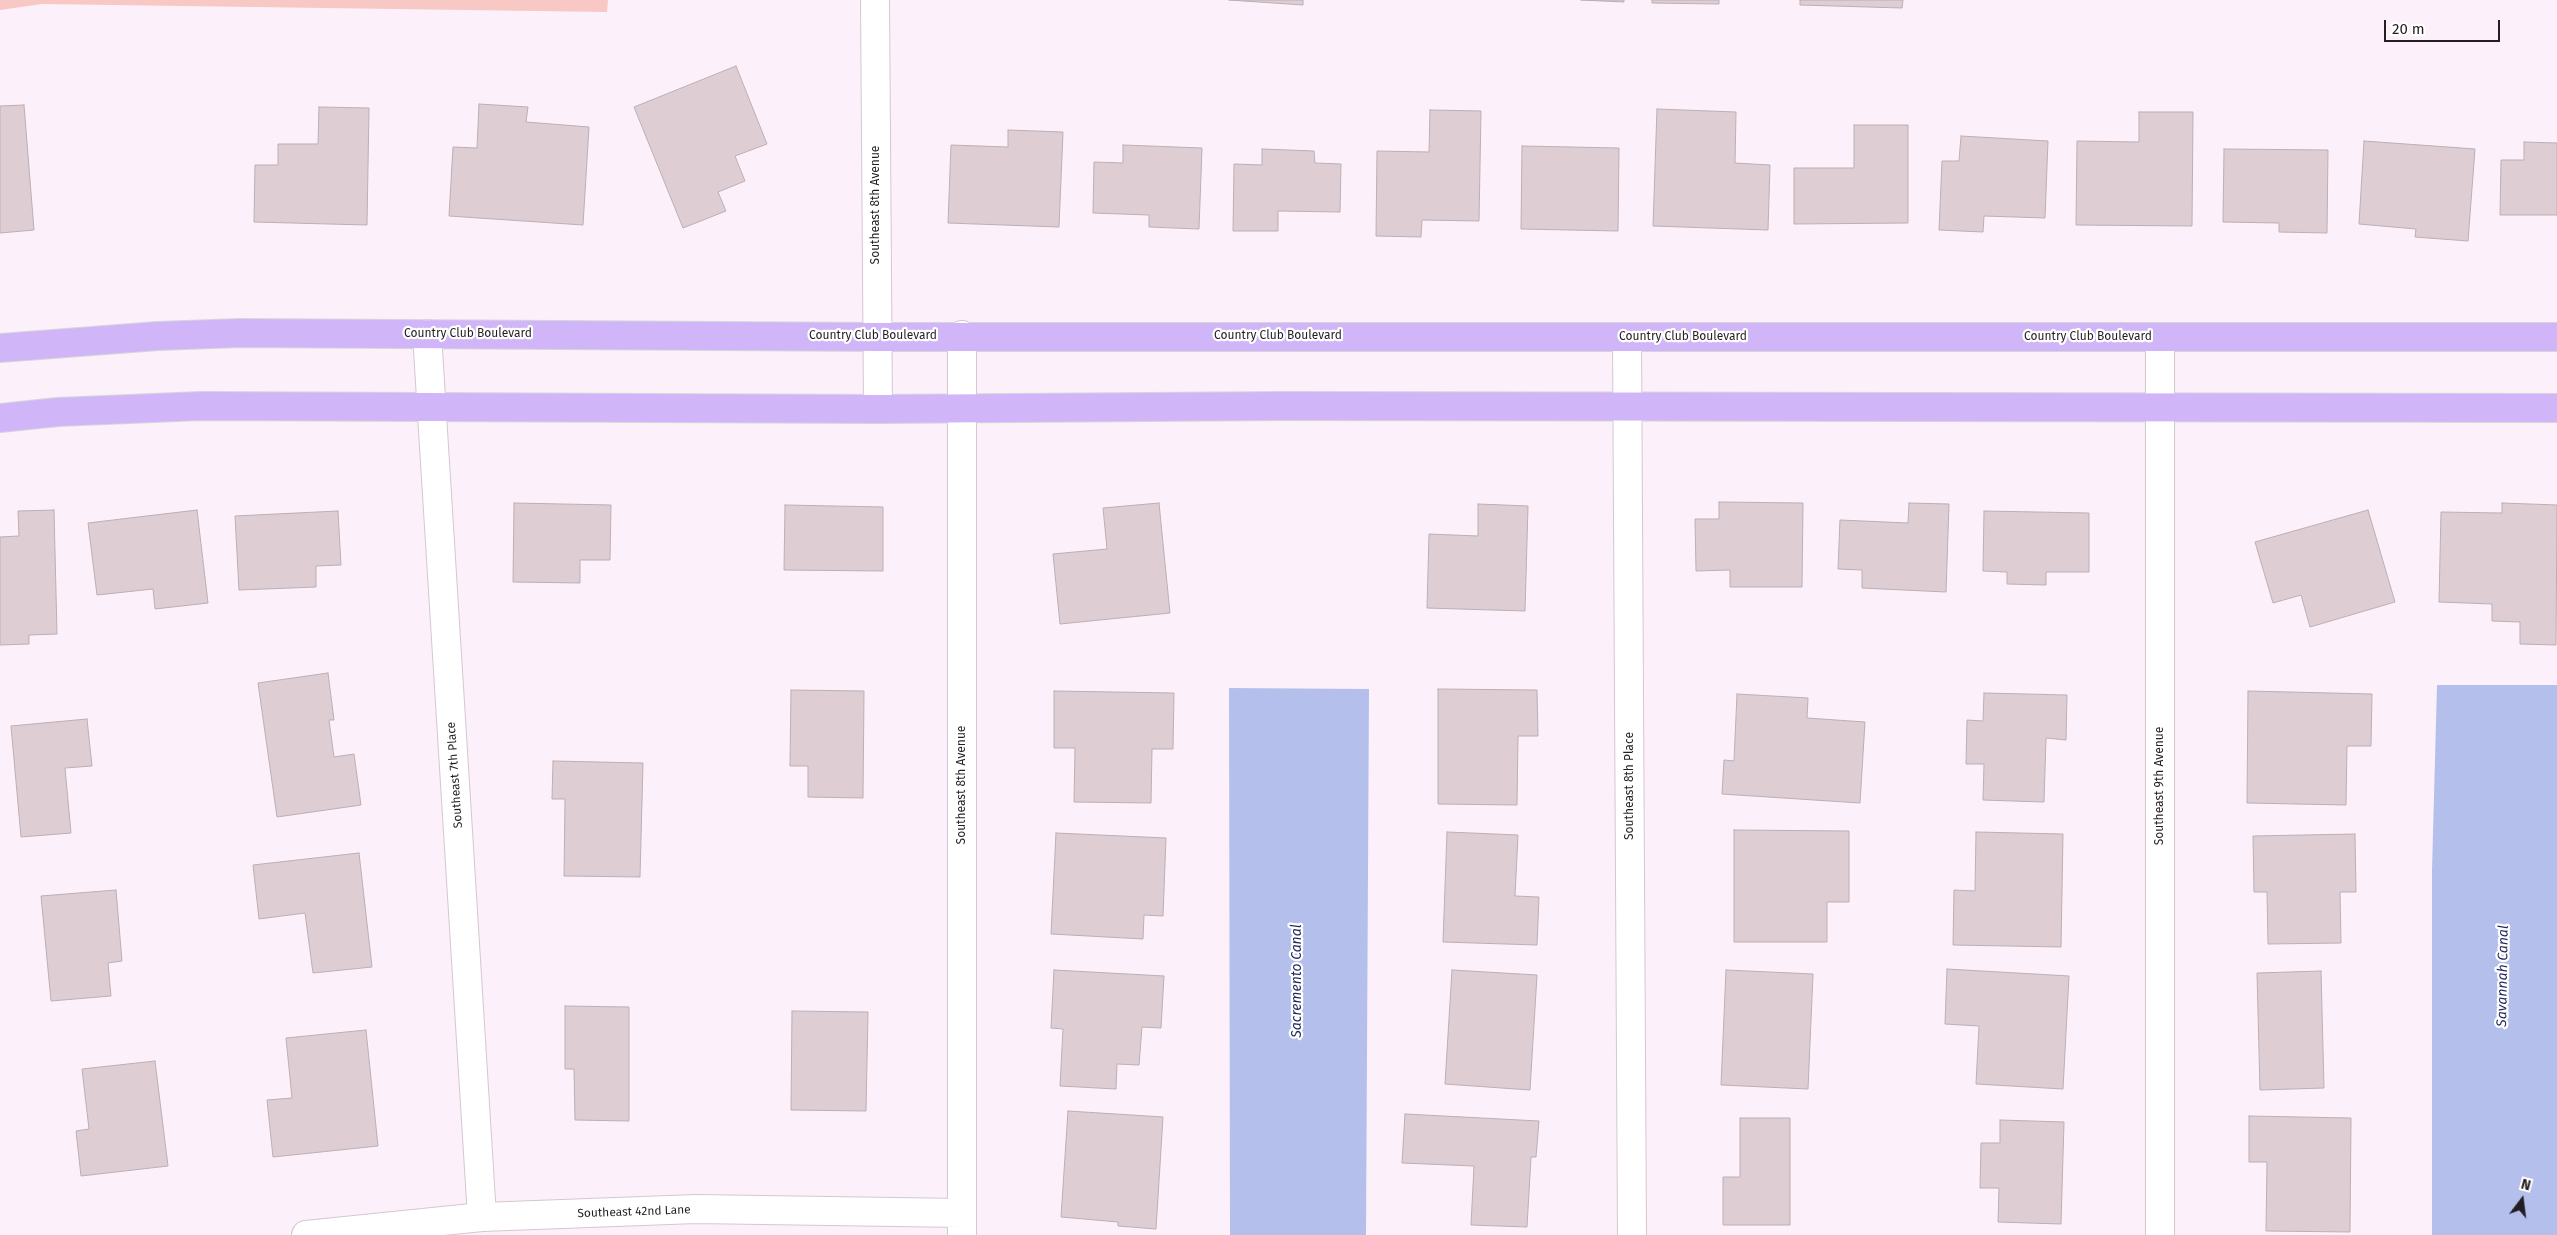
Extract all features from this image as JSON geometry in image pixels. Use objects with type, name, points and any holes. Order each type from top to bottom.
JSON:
[{"type":"main road","name":"Country Club Boulevard","points":[[0,348],[158,336],[427,334],[2557,338]]},
{"type":"main road","points":[[0,418],[58,412],[201,406],[878,409],[1282,406],[2557,408]]},
{"type":"street","name":"Southeast 8th Avenue","points":[[875,0],[878,409]]},
{"type":"street","name":"Southeast 7th Place","points":[[427,334],[482,1217]]},
{"type":"street","name":"Southeast 8th Avenue","points":[[962,335],[962,1224]]},
{"type":"street","name":"Southeast 8th Place","points":[[1627,337],[1632,1235]]},
{"type":"street","name":"Southeast 9th Avenue","points":[[2160,338],[2160,1235]]},
{"type":"street","name":"Southeast 42nd Lane","points":[[306,1235],[482,1217],[696,1210],[962,1224]]},
{"type":"shaded area","points":[[0,0],[608,0],[607,12],[42,4],[0,10]]},
{"type":"water","name":"Savannah Canal","points":[[2437,685],[2557,685],[2557,1235],[2432,1235],[2432,870]]},
{"type":"water","name":"Sacremento Canal","points":[[1229,688],[1369,689],[1366,1235],[1230,1235]]},
{"type":"building","points":[[1229,0],[1303,0],[1303,5]]},
{"type":"building","points":[[1581,0],[1624,0],[1624,2]]},
{"type":"building","points":[[1652,0],[1719,0],[1719,4],[1652,3]]},
{"type":"building","points":[[1800,0],[1903,0],[1902,8],[1800,5]]},
{"type":"building","points":[[736,66],[767,144],[735,156],[745,181],[718,192],[726,211],[683,228],[634,107]]},
{"type":"building","points":[[479,104],[528,107],[526,122],[589,127],[583,225],[449,216],[453,147],[477,148]]},
{"type":"building","points":[[24,105],[34,230],[0,233],[0,106]]},
{"type":"building","points":[[319,107],[369,108],[367,225],[254,222],[255,165],[278,165],[278,144],[318,144]]},
{"type":"building","points":[[1657,109],[1736,112],[1735,163],[1770,165],[1768,230],[1653,226]]},
{"type":"building","points":[[1430,110],[1481,111],[1479,221],[1422,220],[1421,237],[1376,236],[1377,151],[1429,152]]},
{"type":"building","points":[[2139,112],[2193,112],[2192,226],[2076,225],[2077,141],[2139,142]]},
{"type":"building","points":[[1854,125],[1908,125],[1908,223],[1794,224],[1794,168],[1854,168]]},
{"type":"building","points":[[1008,130],[1063,132],[1059,227],[948,223],[951,145],[1008,147]]},
{"type":"building","points":[[1961,136],[2048,141],[2045,218],[1984,216],[1983,232],[1939,230],[1942,161],[1959,161]]},
{"type":"building","points":[[2364,141],[2475,149],[2468,241],[2415,237],[2416,229],[2359,224]]},
{"type":"building","points":[[2524,142],[2557,143],[2557,215],[2500,215],[2501,160],[2524,160]]},
{"type":"building","points":[[1123,145],[1202,148],[1199,229],[1149,227],[1149,215],[1093,213],[1094,162],[1123,163]]},
{"type":"building","points":[[1522,146],[1619,148],[1618,231],[1521,229]]},
{"type":"building","points":[[1262,149],[1314,151],[1315,163],[1341,164],[1340,212],[1278,211],[1278,231],[1233,231],[1234,164],[1262,165]]},
{"type":"building","points":[[2224,149],[2328,150],[2327,233],[2279,232],[2279,223],[2223,222]]},
{"type":"building","points":[[1719,502],[1803,503],[1802,587],[1730,587],[1730,570],[1696,571],[1695,519],[1719,519]]},
{"type":"building","points":[[514,503],[611,505],[610,560],[580,560],[580,583],[513,582]]},
{"type":"building","points":[[1159,503],[1170,613],[1060,624],[1053,554],[1107,549],[1103,508]]},
{"type":"building","points":[[1909,503],[1949,504],[1946,592],[1862,588],[1862,570],[1838,569],[1840,520],[1908,523]]},
{"type":"building","points":[[2502,503],[2557,505],[2556,645],[2520,644],[2520,622],[2492,621],[2492,604],[2439,602],[2441,512],[2502,513]]},
{"type":"building","points":[[1478,504],[1528,506],[1525,611],[1427,608],[1429,534],[1478,536]]},
{"type":"building","points":[[785,505],[883,507],[883,571],[784,570]]},
{"type":"building","points":[[54,510],[57,634],[29,635],[29,644],[0,645],[0,537],[19,536],[18,511]]},
{"type":"building","points":[[197,510],[208,603],[155,609],[153,589],[97,595],[88,523]]},
{"type":"building","points":[[2368,510],[2395,602],[2310,627],[2301,595],[2273,603],[2255,542]]},
{"type":"building","points":[[338,511],[341,565],[316,566],[316,587],[239,590],[235,516]]},
{"type":"building","points":[[1984,511],[2089,513],[2089,572],[2046,572],[2046,585],[2007,584],[2007,572],[1983,571]]},
{"type":"building","points":[[328,673],[334,720],[329,720],[334,757],[354,754],[361,805],[277,817],[258,683]]},
{"type":"building","points":[[1438,689],[1537,690],[1538,736],[1518,736],[1517,805],[1438,804]]},
{"type":"building","points":[[791,690],[864,691],[863,798],[808,797],[808,766],[790,766]]},
{"type":"building","points":[[1054,691],[1174,693],[1173,749],[1152,749],[1151,803],[1074,802],[1075,748],[1054,748]]},
{"type":"building","points":[[2248,691],[2372,694],[2371,746],[2347,746],[2346,805],[2247,803]]},
{"type":"building","points":[[1984,693],[2067,695],[2066,740],[2046,738],[2044,802],[1983,800],[1984,764],[1966,764],[1967,720],[1983,721]]},
{"type":"building","points":[[1737,694],[1808,698],[1807,718],[1865,722],[1860,803],[1722,794],[1724,760],[1734,761]]},
{"type":"building","points":[[87,719],[92,766],[65,768],[71,833],[21,837],[11,726]]},
{"type":"building","points":[[553,761],[643,763],[640,877],[564,876],[565,799],[552,799]]},
{"type":"building","points":[[1734,830],[1849,831],[1849,902],[1827,902],[1827,942],[1734,942]]},
{"type":"building","points":[[1447,832],[1518,835],[1515,896],[1539,897],[1537,945],[1443,942]]},
{"type":"building","points":[[1976,832],[2063,834],[2061,947],[1953,945],[1954,890],[1975,891]]},
{"type":"building","points":[[1056,833],[1166,838],[1163,916],[1144,915],[1143,939],[1051,934]]},
{"type":"building","points":[[2355,834],[2356,892],[2340,892],[2341,943],[2268,944],[2267,892],[2254,892],[2253,836]]},
{"type":"building","points":[[359,853],[372,967],[313,973],[305,913],[259,919],[253,865]]},
{"type":"building","points":[[116,890],[122,961],[108,963],[111,996],[51,1001],[41,896]]},
{"type":"building","points":[[1947,969],[2069,976],[2063,1089],[1976,1084],[1979,1026],[1945,1024]]},
{"type":"building","points":[[1054,970],[1164,976],[1161,1028],[1142,1027],[1139,1065],[1117,1064],[1116,1089],[1060,1086],[1063,1029],[1051,1028]]},
{"type":"building","points":[[1452,970],[1537,975],[1530,1090],[1445,1084]]},
{"type":"building","points":[[1726,970],[1813,974],[1808,1089],[1721,1085]]},
{"type":"building","points":[[2321,971],[2324,1088],[2260,1090],[2257,973]]},
{"type":"building","points":[[565,1006],[629,1007],[629,1121],[575,1120],[574,1069],[565,1069]]},
{"type":"building","points":[[792,1011],[868,1012],[866,1111],[791,1110]]},
{"type":"building","points":[[366,1030],[378,1146],[273,1157],[267,1100],[292,1098],[286,1038]]},
{"type":"building","points":[[155,1061],[168,1166],[81,1176],[76,1131],[89,1129],[82,1069]]},
{"type":"building","points":[[1068,1111],[1163,1117],[1156,1229],[1118,1226],[1118,1222],[1061,1217]]},
{"type":"building","points":[[1405,1114],[1539,1121],[1536,1157],[1531,1157],[1527,1227],[1471,1225],[1474,1166],[1402,1163]]},
{"type":"building","points":[[2249,1116],[2351,1118],[2350,1232],[2266,1231],[2267,1162],[2249,1162]]},
{"type":"building","points":[[1740,1118],[1790,1118],[1790,1225],[1723,1225],[1723,1177],[1740,1177]]},
{"type":"building","points":[[2000,1120],[2064,1122],[2061,1224],[1998,1222],[1999,1188],[1980,1188],[1981,1143],[2000,1143]]}]
